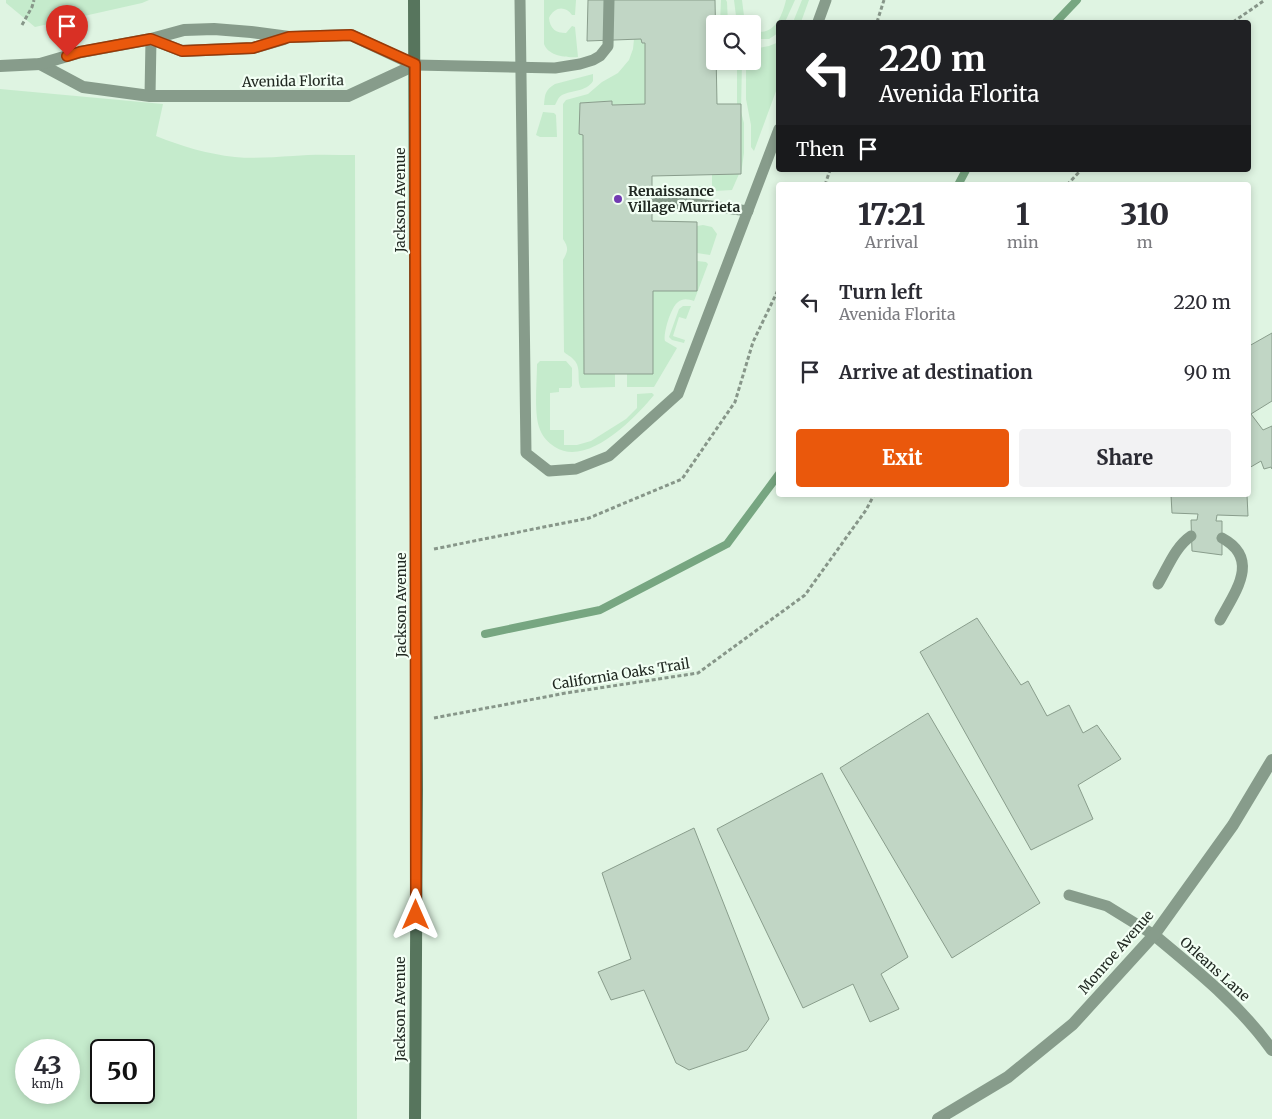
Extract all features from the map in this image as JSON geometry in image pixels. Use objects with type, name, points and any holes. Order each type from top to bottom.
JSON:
[{"type":"main road","name":"Jackson Avenue","points":[[414,0],[415,1119]]},
{"type":"street","points":[[0,66],[40,64],[80,52],[151,39],[184,30],[214,29],[289,37],[351,35],[415,64]]},
{"type":"street","points":[[151,39],[182,51],[253,48],[289,37]]},
{"type":"street","name":"Avenida Florita","points":[[40,64],[82,87],[150,96],[348,96],[415,64]]},
{"type":"street","name":"Monroe Avenue","points":[[938,1119],[1008,1077],[1073,1024],[1154,934],[1233,825],[1272,760]]},
{"type":"street","name":"Orleans Lane","points":[[1154,934],[1227,997],[1259,1032],[1272,1050]]},
{"type":"lane","points":[[520,0],[526,453],[549,471],[576,469],[609,456],[678,394],[776,137]]},
{"type":"lane","points":[[415,64],[520,68],[555,68],[580,64],[600,56],[608,46],[609,0]]},
{"type":"lane","points":[[819,20],[826,0]]},
{"type":"lane","points":[[150,96],[151,39]]},
{"type":"lane","points":[[656,203],[696,204],[748,210]]},
{"type":"lane","points":[[1158,584],[1182,542],[1191,536]]},
{"type":"lane","points":[[1220,620],[1238,587],[1243,562],[1236,548],[1222,538]]},
{"type":"lane","points":[[1069,895],[1107,906],[1154,934]]},
{"type":"path","points":[[22,25],[32,8],[34,0]]},
{"type":"path","points":[[878,20],[884,0]]},
{"type":"path","points":[[1236,20],[1265,0]]},
{"type":"path","points":[[1069,182],[1079,172]]},
{"type":"path","name":"California Oaks Trail","points":[[416,721],[566,693],[698,673],[805,595],[866,510],[873,497]]},
{"type":"green space","points":[[6,0],[149,0],[35,27],[6,3]]},
{"type":"green space","points":[[544,0],[576,0],[575,15],[560,9],[554,11],[549,18],[552,28],[559,32],[566,33],[572,26],[575,27],[578,57],[554,54],[546,48],[544,44]]},
{"type":"green space","points":[[721,0],[726,0],[728,15],[720,15]]},
{"type":"green space","points":[[734,0],[742,0],[744,15],[736,15]]},
{"type":"green space","points":[[786,0],[795,0],[786,20],[779,19]]},
{"type":"green space","points":[[802,0],[809,0],[802,20],[794,20]]},
{"type":"green space","points":[[776,24],[776,34],[769,39],[761,39],[761,32],[766,31]]},
{"type":"green space","points":[[634,39],[641,39],[642,43],[645,43],[645,104],[612,105],[612,101],[580,103],[579,134],[583,135],[584,374],[615,374],[615,387],[581,388],[578,367],[572,357],[564,352],[563,260],[567,250],[563,239],[563,104],[566,100],[588,94],[602,82],[618,73],[629,60]]},
{"type":"green space","points":[[776,43],[776,91],[754,151],[751,147],[751,125],[746,99],[746,70],[761,70],[761,48]]},
{"type":"green space","points":[[737,70],[742,70],[741,112],[741,104],[737,104]]},
{"type":"green space","points":[[593,74],[593,81],[587,87],[562,95],[555,105],[544,105],[546,93],[555,84]]},
{"type":"green space","points":[[0,89],[163,104],[156,136],[214,154],[249,158],[355,155],[357,1119],[0,1119]]},
{"type":"green space","points":[[543,112],[556,115],[557,137],[540,137],[536,135]]},
{"type":"green space","points":[[741,112],[744,123],[744,153],[741,174]]},
{"type":"green space","points":[[712,174],[739,174],[732,190],[697,192],[696,186],[712,186]]},
{"type":"green space","points":[[697,226],[712,227],[717,234],[710,255],[697,253]]},
{"type":"green space","points":[[697,261],[708,264],[694,301],[686,299],[678,302],[670,314],[666,326],[665,341],[677,348],[654,387],[627,387],[627,374],[653,291],[697,291]]},
{"type":"green space","points":[[683,306],[691,306],[686,319],[679,317],[673,336],[685,340],[684,343],[672,340],[669,337],[679,309]]},
{"type":"green space","points":[[540,361],[566,361],[572,368],[572,386],[570,388],[559,388],[559,392],[550,393],[550,430],[564,430],[564,445],[577,445],[591,441],[626,419],[637,408],[637,394],[652,393],[654,395],[635,416],[609,437],[595,446],[581,451],[568,452],[550,443],[543,436],[539,427],[536,396],[537,364]]},
{"type":"building","name":"Renaissance Village Murrieta","points":[[588,0],[715,0],[715,15],[706,15],[706,70],[716,70],[717,104],[741,104],[741,174],[652,176],[652,221],[697,222],[697,291],[653,291],[653,374],[584,374],[583,135],[579,134],[580,103],[612,101],[612,105],[645,104],[645,43],[642,43],[641,39],[587,41]]},
{"type":"building","points":[[1272,333],[1272,401],[1251,414],[1251,345]]},
{"type":"building","points":[[1251,414],[1263,430],[1272,426],[1272,469],[1271,467],[1264,469],[1261,461],[1251,467]]},
{"type":"building","points":[[1171,497],[1247,497],[1248,516],[1217,515],[1216,521],[1222,521],[1222,555],[1192,551],[1191,520],[1197,520],[1198,514],[1172,513]]},
{"type":"building","points":[[977,618],[1021,685],[1028,681],[1047,716],[1069,705],[1083,733],[1097,725],[1121,759],[1078,785],[1093,819],[1031,850],[920,652]]},
{"type":"building","points":[[928,713],[1040,903],[952,958],[840,768]]},
{"type":"building","points":[[822,773],[908,957],[881,974],[899,1009],[870,1022],[853,984],[803,1008],[717,829]]},
{"type":"building","points":[[694,828],[769,1019],[747,1050],[689,1070],[676,1063],[644,990],[611,1000],[598,972],[631,959],[602,873]]},
{"type":"waterway","points":[[1058,20],[1077,0]]},
{"type":"waterway","points":[[960,182],[965,172]]},
{"type":"waterway","points":[[485,634],[600,610],[727,544],[776,478]]},
{"type":"place","name":"Renaissance Village Murrieta","points":[[618,199]]},
{"type":"route","points":[[67,56],[151,39],[182,51],[253,48],[289,37],[351,35],[415,64],[416,915]]}]
